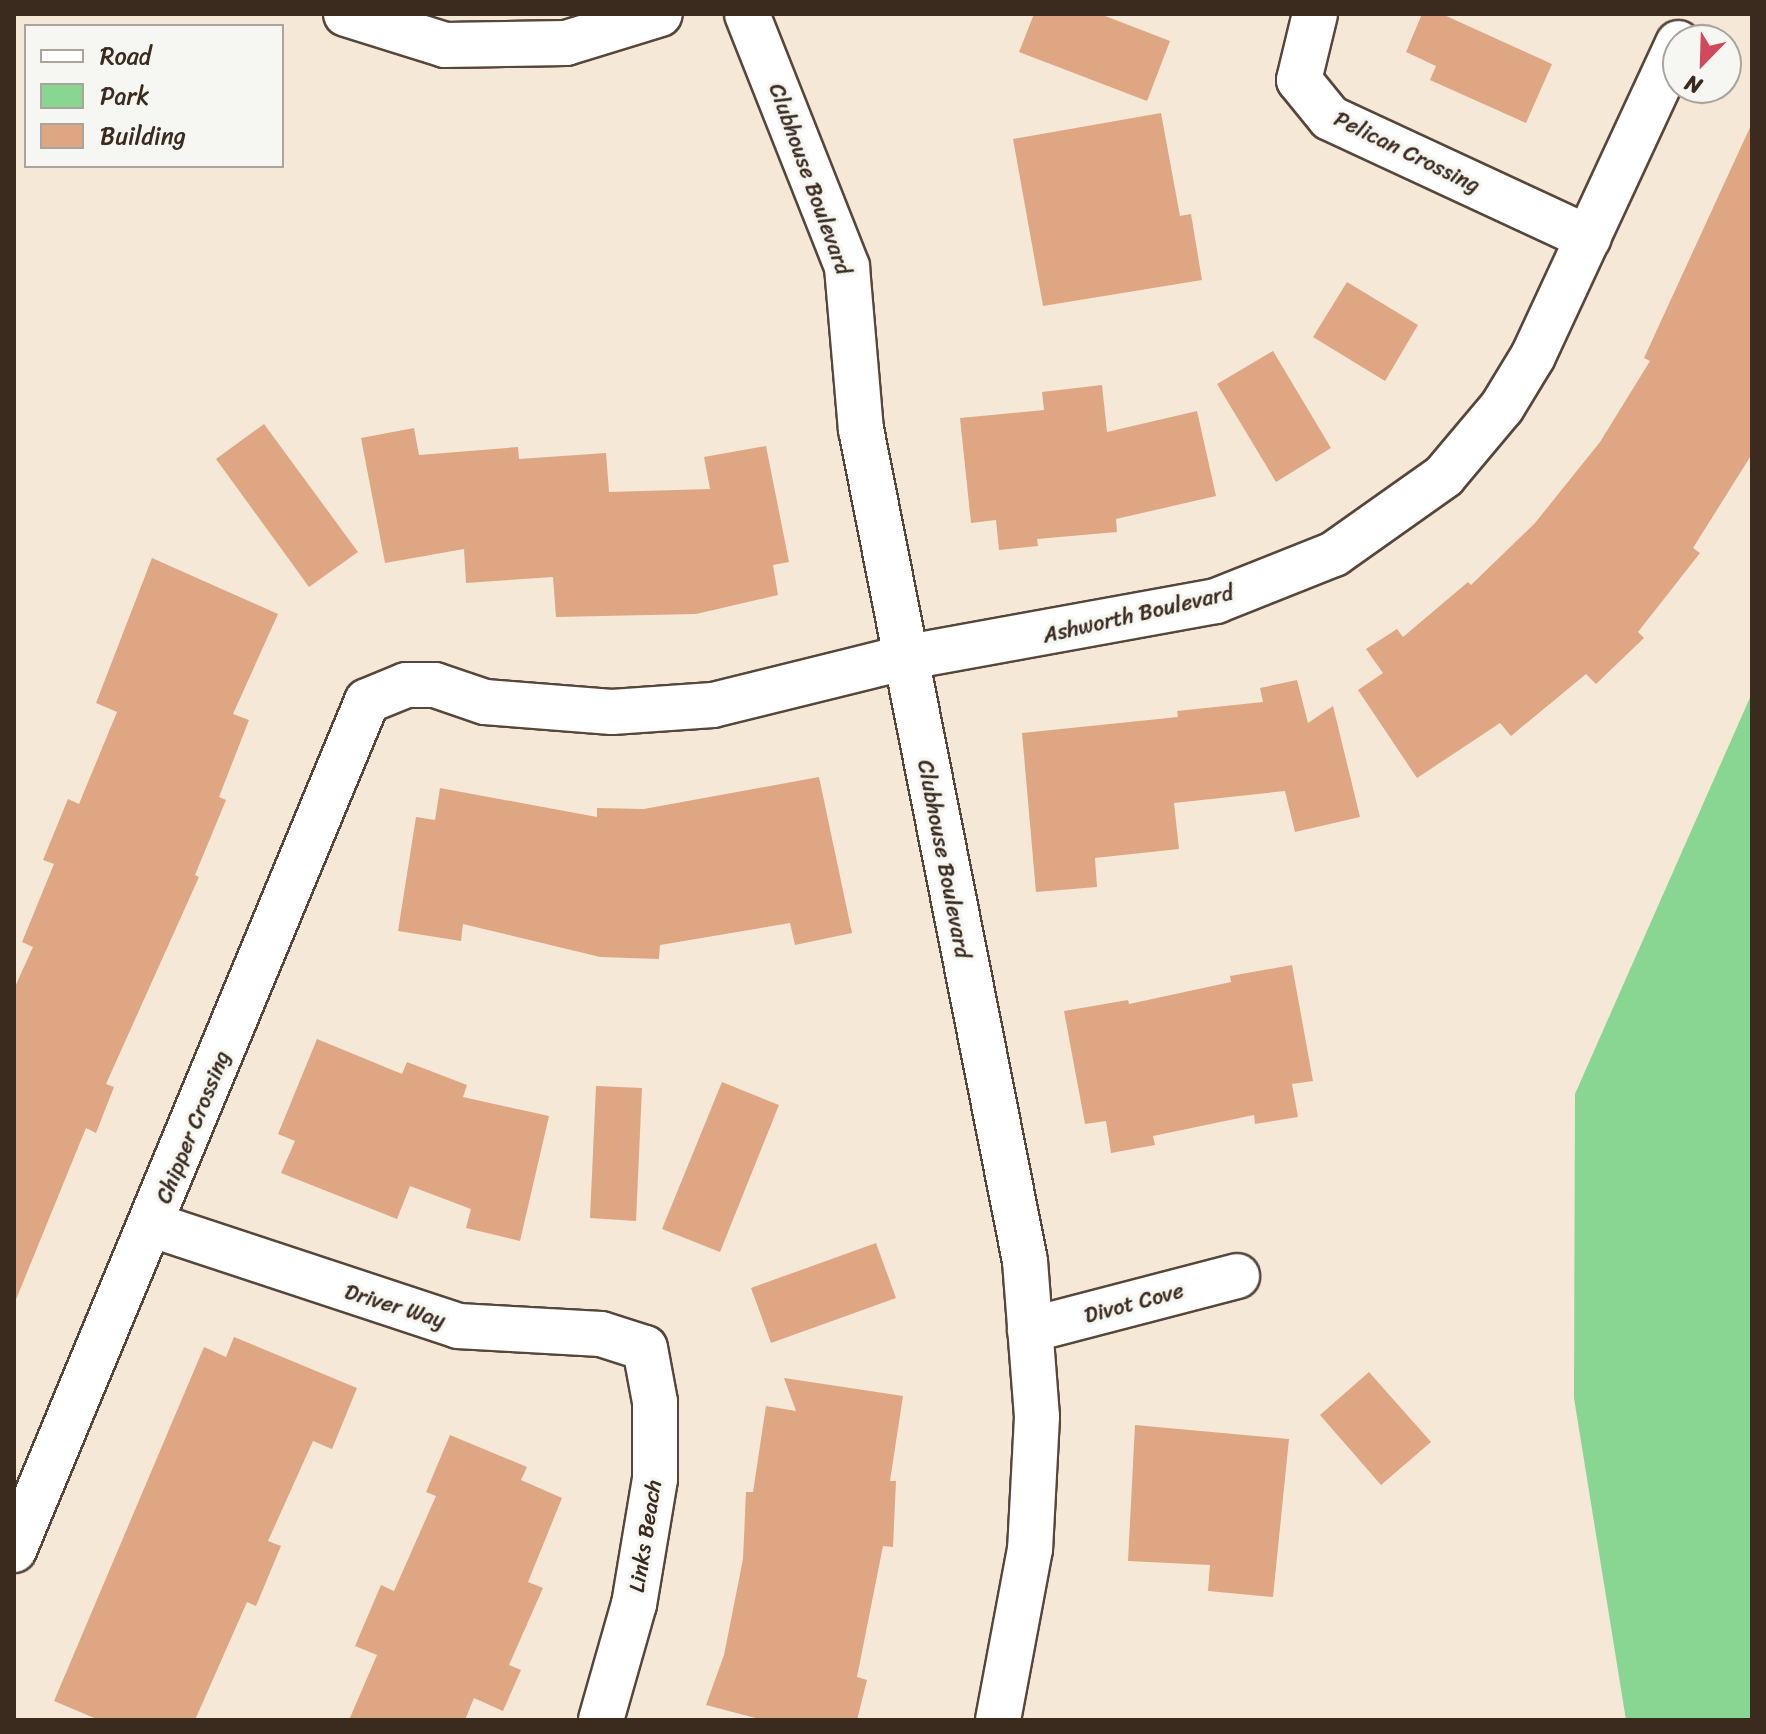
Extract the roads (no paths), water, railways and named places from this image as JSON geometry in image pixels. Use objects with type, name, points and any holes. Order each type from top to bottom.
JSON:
[{"type":"street","points":[[346,14],[445,45],[566,43],[660,14]]},
{"type":"street","name":"Clubhouse Boulevard","points":[[747,14],[847,267],[861,429],[903,658],[1025,1261],[1037,1417],[1030,1549],[998,1720]]},
{"type":"street","name":"Pelican Crossing","points":[[1315,14],[1299,80],[1330,118],[1588,238]]},
{"type":"street","name":"Ashworth Boulevard","points":[[367,701],[406,685],[435,685],[485,702],[612,712],[713,705],[903,658],[1093,627],[1216,601],[1334,554],[1444,476],[1502,407],[1533,356],[1662,78]]},
{"type":"street","name":"Chipper Crossing","points":[[14,1550],[153,1225],[367,701]]},
{"type":"street","name":"Driver Way","points":[[153,1225],[458,1326],[601,1334],[645,1348]]},
{"type":"street","name":"Divot Cove","points":[[1030,1330],[1237,1276]]},
{"type":"street","name":"Links Beach","points":[[601,1720],[634,1604],[655,1479],[655,1402],[645,1348]]}]
